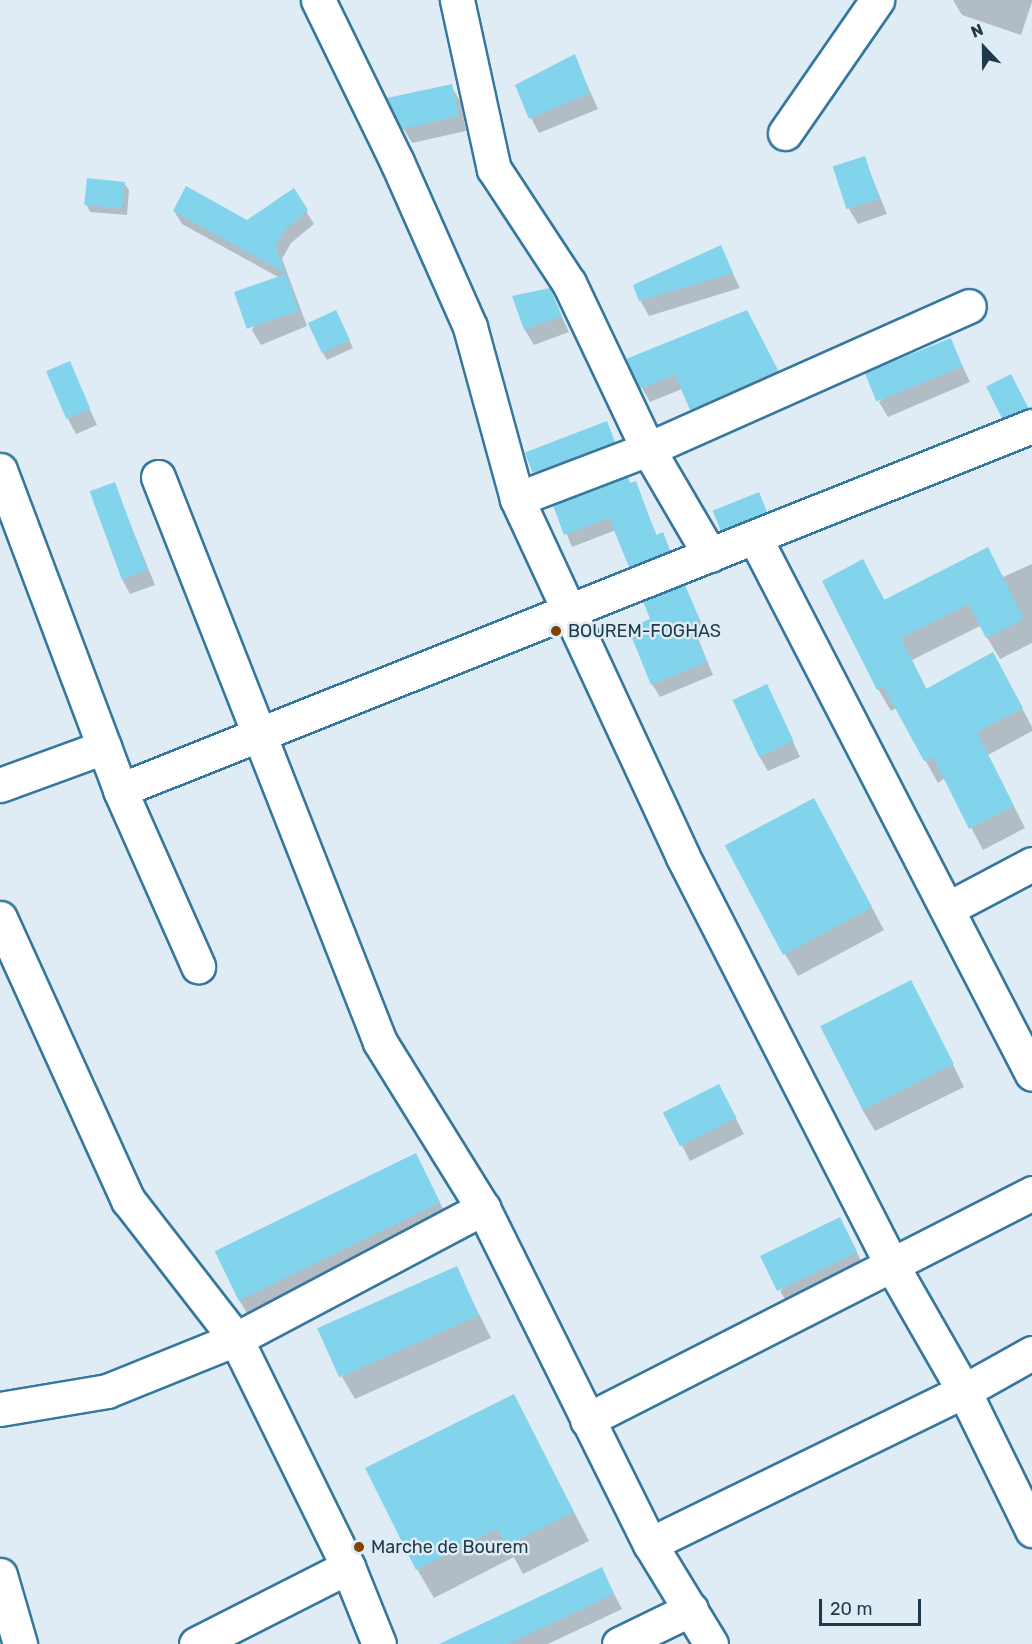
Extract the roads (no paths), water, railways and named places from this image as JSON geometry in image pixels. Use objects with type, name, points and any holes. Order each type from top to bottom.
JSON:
[{"type":"street","points":[[318,0],[397,162],[470,327],[517,499],[682,855],[890,1262],[964,1391],[1032,1530]]},
{"type":"street","points":[[457,0],[494,169],[568,283],[648,449],[710,555]]},
{"type":"street","points":[[785,133],[877,0]]},
{"type":"street","points":[[517,499],[648,449],[969,306]]},
{"type":"street","points":[[120,790],[1032,426]]},
{"type":"street","points":[[0,470],[120,790],[198,966]]},
{"type":"street","points":[[158,477],[262,734],[380,1042],[483,1208],[650,1544],[711,1644]]},
{"type":"street","points":[[755,538],[1032,1074]]},
{"type":"street","points":[[0,785],[104,747]]},
{"type":"street","points":[[946,909],[1032,864]]},
{"type":"street","points":[[0,918],[128,1200],[236,1339],[348,1567],[379,1644]]},
{"type":"street","points":[[587,1420],[890,1262],[1032,1193]]},
{"type":"street","points":[[0,1409],[107,1391],[236,1339],[483,1208]]},
{"type":"street","points":[[650,1544],[964,1391],[1032,1353]]},
{"type":"street","points":[[196,1644],[348,1567]]},
{"type":"street","points":[[0,1575],[11,1628]]},
{"type":"street","points":[[619,1644],[691,1609]]},
{"type":"place","name":"BOUREM-FOGHAS","points":[[556,631]]},
{"type":"place","name":"Marche de Bourem","points":[[359,1547]]}]
